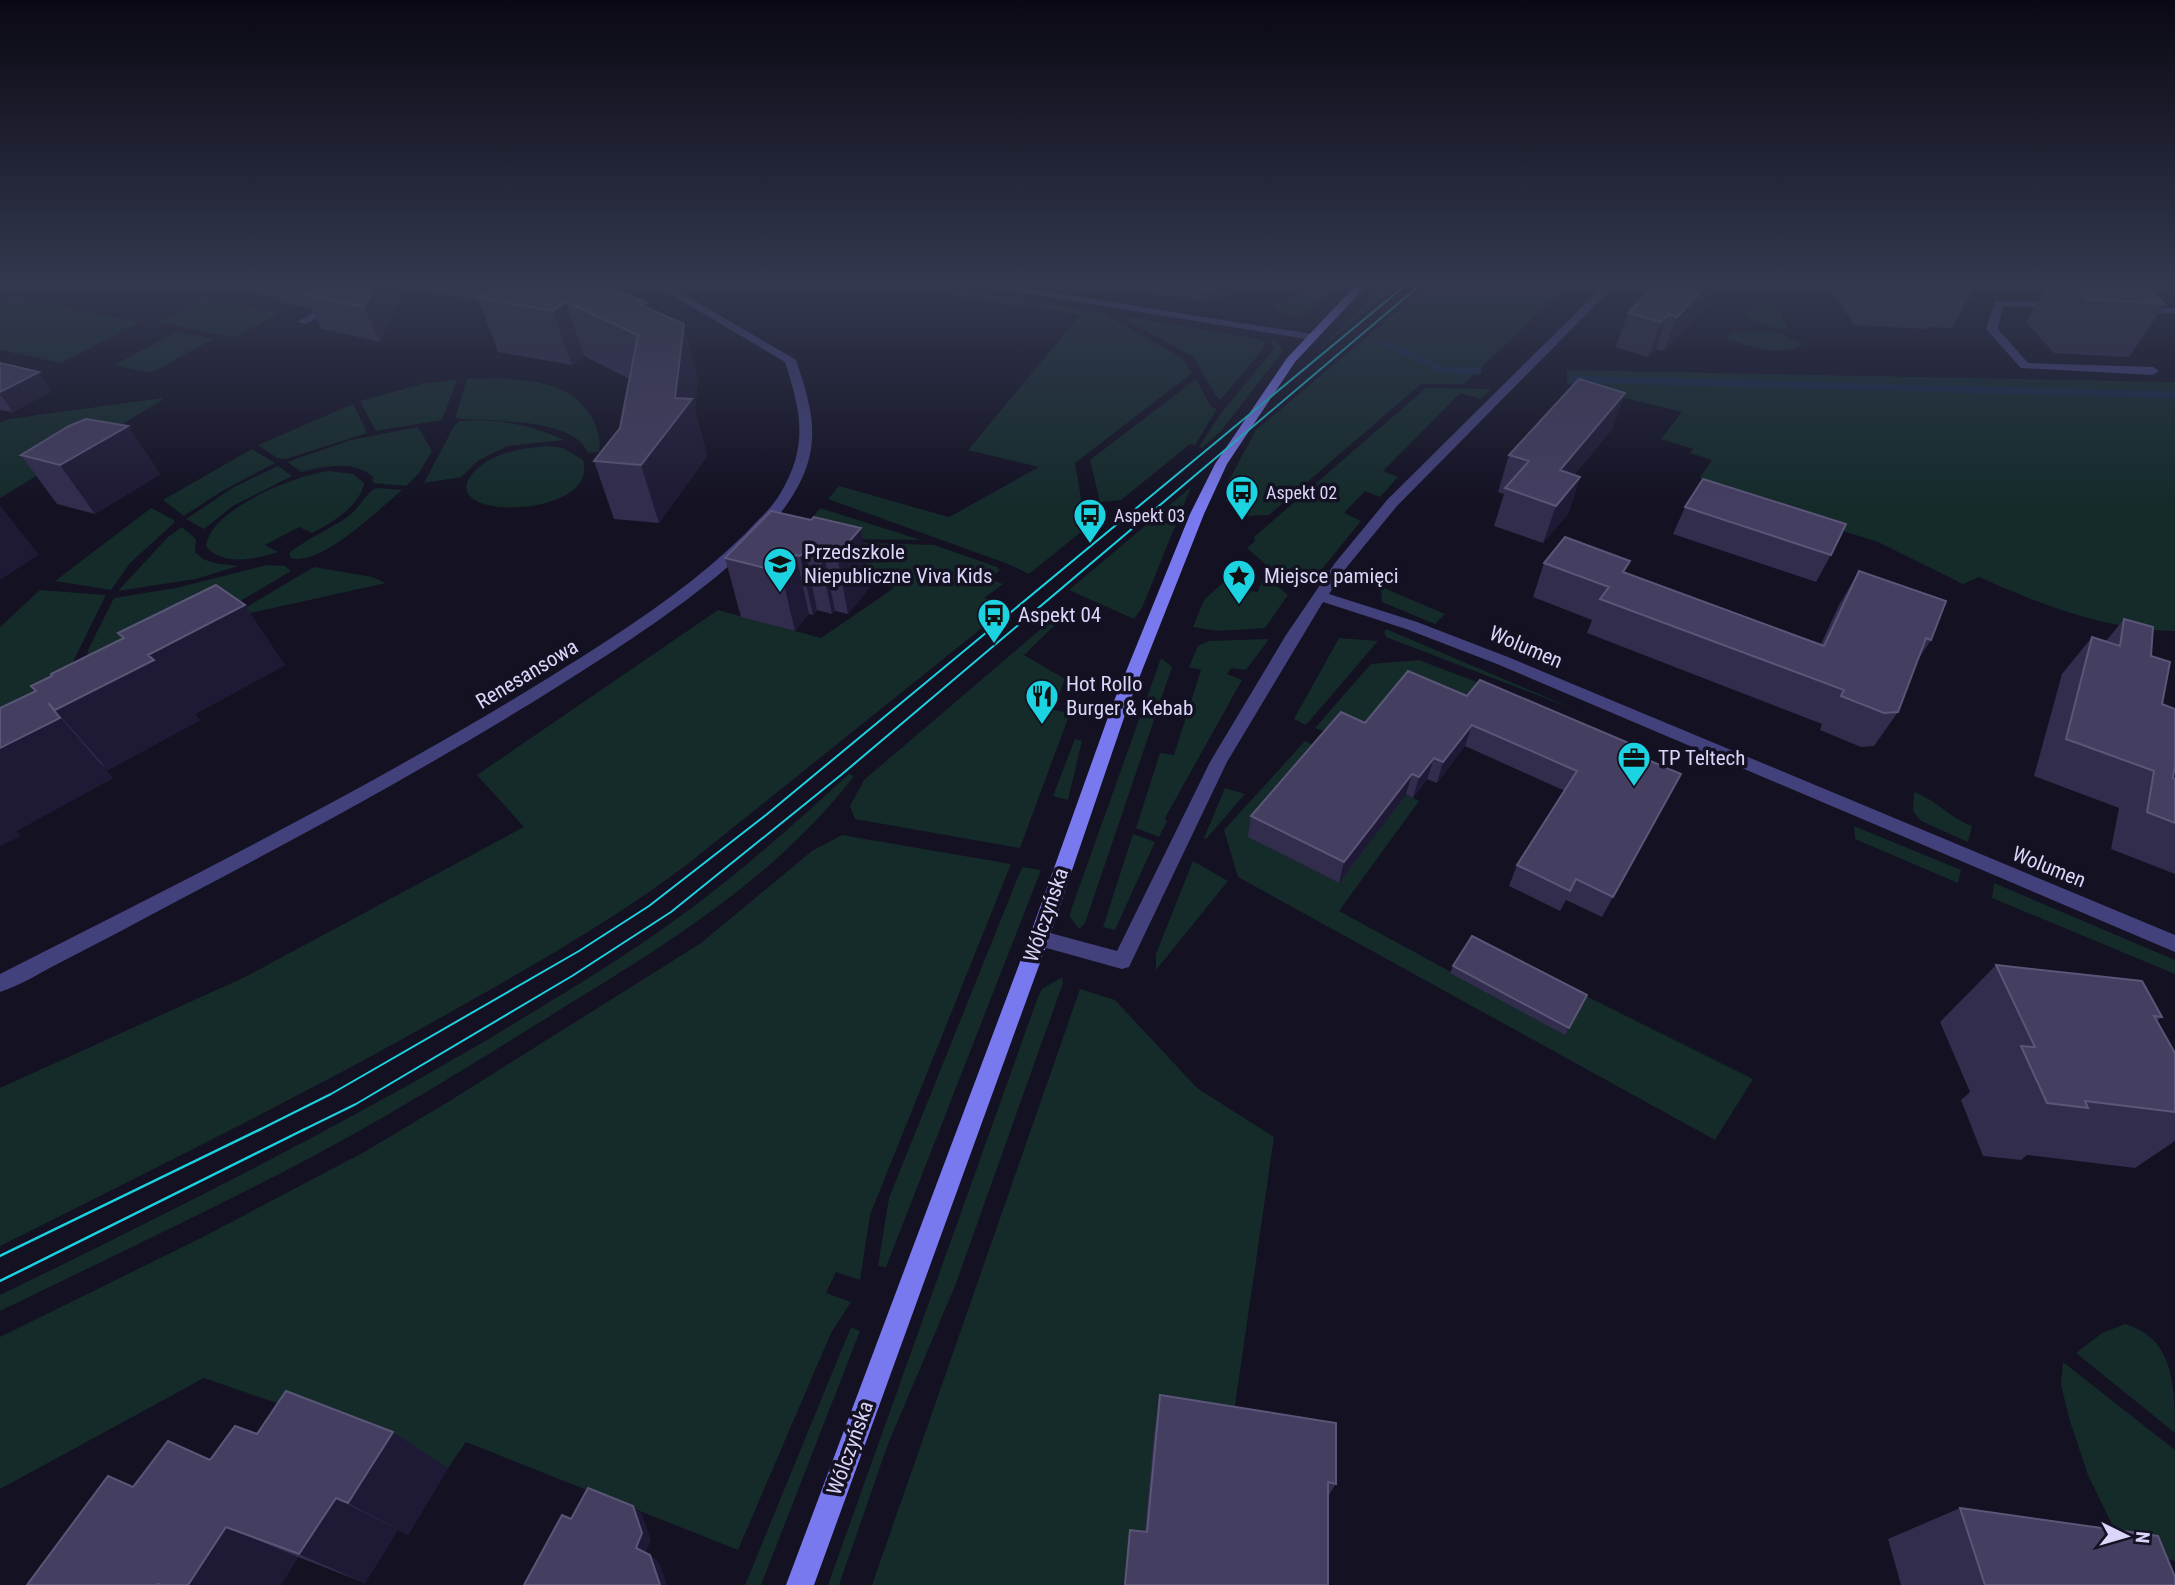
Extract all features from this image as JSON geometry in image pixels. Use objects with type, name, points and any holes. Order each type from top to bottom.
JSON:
[{"type":"main road","name":"Wólczyńska","points":[[800,1585],[1039,938],[1120,706],[1197,514],[1221,464],[1292,359]]},
{"type":"street","name":"Renesansowa","points":[[0,984],[281,838],[448,745],[596,657],[676,603],[721,566],[773,513],[789,489],[809,439],[808,416],[788,359]]},
{"type":"street","points":[[1039,938],[1122,961],[1219,762],[1319,596],[1392,503],[1536,359]]},
{"type":"street","points":[[2019,359],[2025,366],[2152,371]]},
{"type":"street","name":"Wolumen","points":[[1319,596],[1368,610],[1486,654],[1882,823],[2175,944]]},
{"type":"green space","points":[[42,359],[69,359],[61,363]]},
{"type":"green space","points":[[125,359],[177,359],[151,373],[114,365]]},
{"type":"green space","points":[[1044,359],[1183,359],[1192,373],[1075,463],[1086,528],[1029,574],[828,499],[839,486],[949,517],[1039,467],[968,450]]},
{"type":"green space","points":[[1194,359],[1255,359],[1221,399],[1218,399]]},
{"type":"green space","points":[[1266,359],[1277,359],[1221,431],[1202,448],[1199,447],[1221,413]]},
{"type":"green space","points":[[1341,359],[1490,359],[1464,384],[1421,384],[1269,515],[1246,516],[1235,512],[1235,494],[1225,492],[1256,430]]},
{"type":"green space","points":[[1567,370],[2175,382],[2175,631],[2150,630],[2099,621],[2050,606],[1979,577],[1963,584],[1878,542],[1713,490],[1703,483],[1700,477],[1712,460],[1690,453],[1693,449],[1661,439],[1682,412],[1567,384]]},
{"type":"green space","points":[[501,378],[541,383],[576,398],[598,431],[599,452],[588,453],[580,441],[566,432],[548,427],[455,418],[467,379]]},
{"type":"green space","points":[[1196,379],[1211,407],[1217,409],[1195,445],[1190,444],[1121,500],[1100,502],[1090,460]]},
{"type":"green space","points":[[457,380],[442,420],[376,431],[360,401],[426,383]]},
{"type":"green space","points":[[1426,388],[1491,389],[1481,399],[1460,393],[1383,471],[1398,477],[1380,497],[1365,491],[1344,513],[1361,521],[1318,574],[1303,569],[1292,587],[1247,548],[1255,541],[1254,537]]},
{"type":"green space","points":[[162,398],[0,498],[0,423],[9,419]]},
{"type":"green space","points":[[353,404],[367,433],[286,459],[277,458],[258,445]]},
{"type":"green space","points":[[460,421],[514,424],[564,440],[508,446],[479,460],[461,477],[424,483],[454,426]]},
{"type":"green space","points":[[418,427],[432,451],[419,473],[406,486],[373,483],[373,477],[366,472],[348,466],[329,466],[302,472],[287,462],[351,440]]},
{"type":"green space","points":[[547,446],[563,448],[583,460],[581,480],[567,495],[543,504],[517,507],[492,506],[473,499],[466,487],[483,464],[509,452]]},
{"type":"green space","points":[[252,449],[275,463],[222,491],[184,516],[163,500]]},
{"type":"green space","points":[[278,466],[292,476],[233,506],[204,529],[186,519],[234,487]]},
{"type":"green space","points":[[328,471],[353,474],[364,483],[351,506],[328,524],[312,533],[299,527],[265,545],[278,552],[260,557],[230,559],[213,553],[206,546],[211,532],[238,507],[296,479]]},
{"type":"green space","points":[[1191,487],[1142,608],[1134,619],[1069,590]]},
{"type":"green space","points":[[377,488],[402,490],[333,545],[318,554],[291,558],[289,554],[293,550],[350,515],[370,492]]},
{"type":"green space","points":[[151,508],[174,520],[174,523],[130,563],[111,590],[55,581]]},
{"type":"green space","points":[[820,508],[921,540],[842,539],[805,526]]},
{"type":"green space","points":[[182,527],[196,539],[195,552],[203,559],[238,566],[196,579],[118,591],[168,537]]},
{"type":"green space","points":[[840,542],[934,545],[997,567],[1000,570],[990,579],[1003,584],[984,598],[1008,607],[689,863],[604,922],[516,975],[343,1071],[0,1246],[0,1088],[245,977],[524,827],[477,775],[718,610],[821,638],[894,588],[818,567]]},
{"type":"green space","points":[[267,565],[285,566],[291,571],[210,619],[82,682],[88,650],[114,598],[176,588]]},
{"type":"green space","points":[[314,567],[372,577],[386,583],[237,616],[238,612]]},
{"type":"green space","points":[[1264,575],[1288,595],[1265,628],[1217,631],[1193,627],[1204,600],[1227,579],[1227,588],[1258,592]]},
{"type":"green space","points":[[1381,589],[1445,614],[1435,624],[1382,602]]},
{"type":"green space","points":[[40,590],[106,595],[72,664],[67,686],[0,713],[0,627]]},
{"type":"green space","points":[[1049,622],[1056,624],[1024,655],[1065,679],[1053,710],[1070,713],[1020,848],[855,819],[850,806],[864,780]]},
{"type":"green space","points":[[1386,629],[1579,711],[1386,637]]},
{"type":"green space","points":[[1339,638],[1378,641],[1306,725],[1294,719]]},
{"type":"green space","points":[[1269,639],[1246,670],[1231,668],[1227,674],[1242,680],[1165,818],[1167,821],[1159,837],[1136,828],[1160,753],[1174,755],[1201,670],[1189,667],[1198,646],[1209,641]]},
{"type":"green space","points":[[1161,658],[1172,667],[1085,923],[1079,929],[1070,917],[1071,910]]},
{"type":"green space","points":[[1419,660],[1579,721],[1573,729],[1360,744],[1315,728],[1371,664]]},
{"type":"green space","points":[[1075,739],[1082,741],[1068,800],[1053,796]]},
{"type":"green space","points":[[1305,741],[1323,750],[1249,837],[1339,883],[1406,794],[1419,801],[1339,911],[1565,1034],[1586,996],[1753,1079],[1715,1140],[1238,877],[1224,830]]},
{"type":"green space","points":[[849,774],[854,776],[824,812],[754,878],[678,935],[638,961],[340,1142],[0,1311],[0,1295],[187,1203],[371,1106],[492,1037],[608,966],[720,886]]},
{"type":"green space","points":[[1225,788],[1245,794],[1206,839],[1204,838]]},
{"type":"green space","points":[[1914,792],[1972,826],[1968,842],[1921,821],[1913,811]]},
{"type":"green space","points":[[1854,826],[1961,870],[1958,883],[1855,839]]},
{"type":"green space","points":[[1133,834],[1155,842],[1115,930],[1103,927]]},
{"type":"green space","points":[[842,835],[1011,864],[870,1215],[860,1280],[836,1272],[826,1293],[851,1302],[831,1333],[738,1550],[466,1442],[448,1468],[297,1410],[204,1378],[0,1489],[0,1337],[203,1237],[366,1151],[701,943],[812,851]]},
{"type":"green space","points":[[1193,861],[1228,881],[1156,970],[1156,954]]},
{"type":"green space","points":[[1022,867],[1041,870],[886,1267],[878,1266],[889,1198]]},
{"type":"green space","points":[[1994,883],[2175,960],[2175,974],[1992,898]]},
{"type":"green space","points":[[1062,977],[1063,983],[955,1286],[888,1444],[839,1585],[828,1585],[1038,997],[1042,989]]},
{"type":"green space","points":[[1080,989],[1115,1000],[1197,1088],[1274,1137],[1232,1426],[1124,1585],[872,1585]]},
{"type":"green space","points":[[2125,1324],[2142,1331],[2163,1353],[2172,1383],[2175,1433],[2076,1353],[2102,1333]]},
{"type":"green space","points":[[851,1327],[860,1331],[761,1585],[745,1585]]},
{"type":"green space","points":[[2063,1362],[2175,1450],[2175,1561],[2123,1547],[2088,1475],[2069,1418],[2061,1384]]},
{"type":"building","points":[[633,359],[680,359],[675,398],[692,399],[641,465],[594,461],[620,428]]},
{"type":"building","points":[[0,363],[39,372],[0,392]]},
{"type":"building","points":[[1579,379],[1625,393],[1560,470],[1580,477],[1556,506],[1505,488],[1529,461],[1509,455]]},
{"type":"building","points":[[86,419],[128,426],[60,465],[21,455],[69,426]]},
{"type":"building","points":[[1703,479],[1846,524],[1831,555],[1685,507]]},
{"type":"building","points":[[771,511],[861,528],[837,555],[823,551],[820,555],[805,551],[800,556],[796,555],[781,572],[725,558]]},
{"type":"building","points":[[1565,537],[1630,561],[1623,572],[1824,646],[1859,571],[1946,601],[1931,640],[1926,638],[1898,712],[1884,713],[1841,696],[1844,690],[1600,599],[1609,587],[1544,563]]},
{"type":"building","points":[[216,585],[245,605],[148,655],[154,660],[55,710],[48,703],[60,718],[0,748],[0,708],[36,691],[31,686],[52,676],[51,674],[124,638],[118,633]]},
{"type":"building","points":[[2124,619],[2153,627],[2151,656],[2170,662],[2162,704],[2175,709],[2175,823],[2147,812],[2154,771],[2066,739],[2092,637],[2120,646]]},
{"type":"building","points":[[1408,671],[1467,696],[1480,680],[1638,747],[1634,754],[1681,774],[1613,897],[1576,879],[1570,891],[1517,865],[1577,771],[1472,725],[1443,762],[1434,758],[1419,777],[1412,774],[1344,862],[1251,816],[1341,712],[1365,723]]},
{"type":"building","points":[[1472,936],[1587,995],[1569,1028],[1453,966]]},
{"type":"building","points":[[1996,965],[2142,981],[2162,1017],[2154,1016],[2175,1053],[2175,1112],[2085,1101],[2088,1108],[2047,1103],[2021,1046],[2035,1047]]},
{"type":"building","points":[[286,1391],[393,1432],[348,1503],[336,1498],[299,1554],[226,1527],[188,1585],[27,1585],[108,1476],[133,1487],[168,1441],[210,1460],[235,1426],[257,1434]]},
{"type":"building","points":[[1160,1395],[1336,1423],[1336,1484],[1328,1482],[1328,1585],[1125,1585],[1130,1530],[1147,1532]]},
{"type":"building","points":[[588,1488],[633,1506],[642,1533],[636,1548],[650,1555],[660,1585],[524,1585],[562,1515],[571,1519]]},
{"type":"building","points":[[1960,1508],[2158,1536],[2175,1577],[2175,1585],[1985,1585]]},
{"type":"waterway","points":[[1420,359],[1444,370],[1478,371]]},
{"type":"waterway","points":[[1573,379],[2175,395]]},
{"type":"tram line","points":[[261,1129],[331,1094],[579,951],[649,906],[766,815],[1316,359]]},
{"type":"tram line","points":[[301,1131],[356,1104],[572,976],[671,912],[841,775],[1333,359]]},
{"type":"tram line","points":[[0,1256],[261,1129]]},
{"type":"tram line","points":[[257,1131],[261,1129]]},
{"type":"tram line","points":[[0,1281],[305,1129]]},
{"type":"place","name":"Aspekt 02","points":[[1242,522]]},
{"type":"place","name":"Aspekt 03","points":[[1090,545]]},
{"type":"place","name":"Przedszkole Niepubliczne Viva Kids","points":[[780,594]]},
{"type":"place","name":"Miejsce pamięci","points":[[1239,606]]},
{"type":"place","name":"Aspekt 04","points":[[994,645]]},
{"type":"place","name":"Hot Rollo Burger & Kebab","points":[[1042,726]]},
{"type":"place","name":"TP Teltech","points":[[1634,788]]}]
